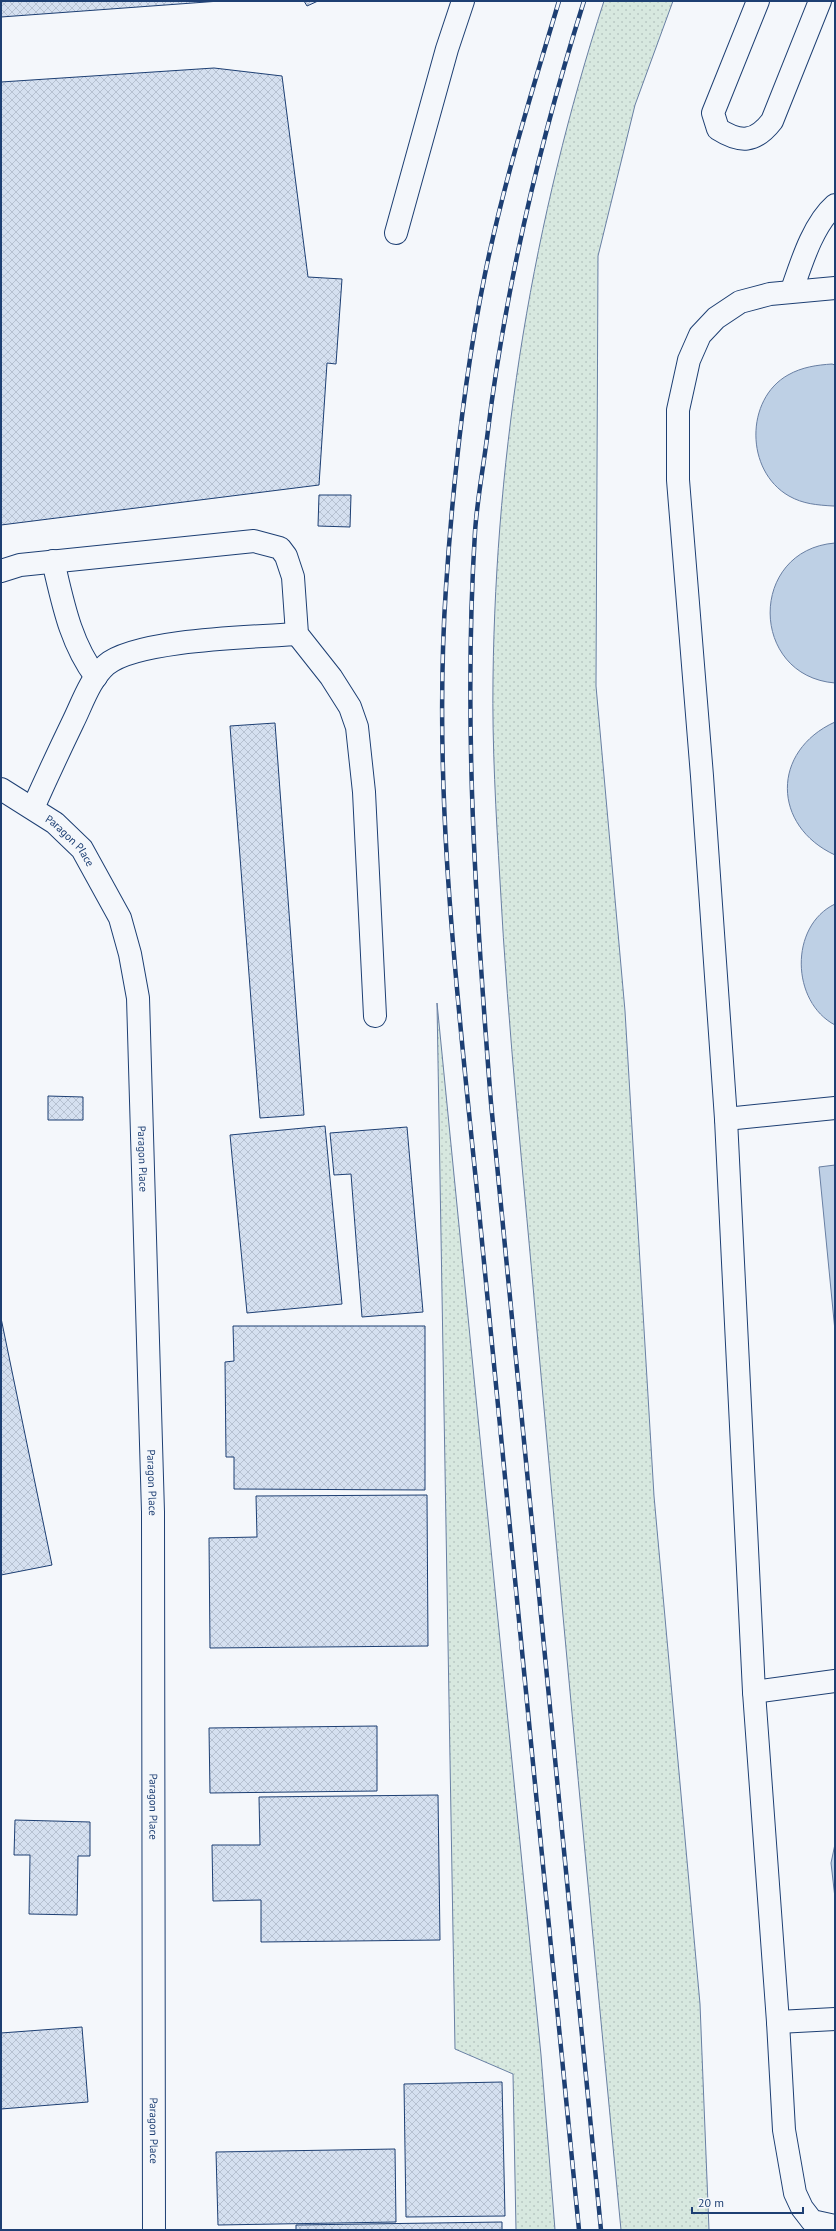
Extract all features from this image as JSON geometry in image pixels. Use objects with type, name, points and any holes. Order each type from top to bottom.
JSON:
[{"type":"lane","points":[[396,233],[447,49],[463,1]]},
{"type":"lane","points":[[758,1],[713,113],[718,129],[733,138],[751,139],[764,132],[772,122],[820,1]]},
{"type":"lane","points":[[792,290],[808,247],[817,229],[835,205]]},
{"type":"lane","points":[[835,288],[792,290],[770,294],[740,302],[716,318],[700,335],[689,360],[678,410],[678,480],[702,776],[726,1119],[754,1692],[778,2022],[784,2130],[795,2193],[802,2208],[812,2221],[835,2226]]},
{"type":"lane","points":[[1,571],[6,568],[20,565],[53,561],[254,541],[270,544],[280,548],[286,556],[293,577],[297,634],[331,677],[350,707],[357,726],[361,746],[375,1016]]},
{"type":"lane","points":[[53,561],[64,610],[73,637],[82,658],[96,677]]},
{"type":"lane","points":[[33,808],[96,677],[107,664],[119,658],[158,647],[297,634]]},
{"type":"lane","name":"Paragon Place","points":[[1,789],[55,823],[82,849],[120,918],[130,954],[138,998],[153,1512],[154,2230]]},
{"type":"lane","points":[[726,1119],[835,1108]]},
{"type":"lane","points":[[754,1692],[835,1681]]},
{"type":"lane","points":[[778,2022],[835,2019]]},
{"type":"shaded area","points":[[604,1],[673,1],[635,105],[598,256],[596,686],[625,1011],[654,1496],[700,2004],[709,2230],[621,2230],[507,994],[496,805],[493,678],[496,592],[502,506],[511,420],[523,335],[538,251],[557,167],[579,83]]},
{"type":"shaded area","points":[[437,1003],[541,2055],[555,2230],[516,2230],[513,2074],[455,2049]]},
{"type":"water","points":[[832,364],[835,365],[835,506],[816,505],[800,501],[789,496],[775,485],[764,470],[758,453],[756,435],[758,417],[764,401],[774,386],[788,375],[804,368]]},
{"type":"water","points":[[835,543],[835,683],[807,675],[786,659],[774,637],[770,613],[774,589],[786,567],[806,551]]},
{"type":"water","points":[[835,722],[835,855],[814,842],[799,826],[790,808],[787,788],[790,769],[799,751],[814,735]]},
{"type":"water","points":[[835,904],[835,1025],[820,1014],[810,999],[804,982],[801,964],[803,946],[809,929],[820,915]]},
{"type":"water","points":[[835,1165],[835,1331],[819,1167]]},
{"type":"water","points":[[835,1844],[835,1898],[831,1863]]},
{"type":"building","points":[[1,1],[220,1],[1,17]]},
{"type":"building","points":[[304,1],[318,1],[307,6]]},
{"type":"building","points":[[214,68],[282,76],[308,277],[342,279],[336,364],[327,363],[319,485],[1,525],[1,82]]},
{"type":"building","points":[[319,495],[351,495],[350,527],[318,526]]},
{"type":"building","points":[[275,723],[304,1115],[260,1118],[230,726]]},
{"type":"building","points":[[48,1096],[83,1097],[83,1120],[48,1120]]},
{"type":"building","points":[[325,1126],[342,1304],[247,1313],[230,1135]]},
{"type":"building","points":[[407,1127],[423,1312],[362,1317],[351,1174],[334,1175],[330,1133]]},
{"type":"building","points":[[1,1318],[52,1565],[1,1575]]},
{"type":"building","points":[[233,1326],[425,1326],[425,1490],[234,1489],[234,1457],[226,1457],[225,1362],[234,1361]]},
{"type":"building","points":[[427,1495],[428,1646],[210,1648],[209,1538],[257,1537],[256,1496]]},
{"type":"building","points":[[377,1726],[377,1791],[210,1793],[209,1728]]},
{"type":"building","points":[[438,1795],[440,1940],[261,1942],[261,1900],[213,1901],[212,1845],[260,1845],[259,1797]]},
{"type":"building","points":[[15,1820],[90,1822],[90,1856],[78,1856],[77,1915],[29,1914],[30,1855],[14,1855]]},
{"type":"building","points":[[82,2027],[88,2102],[1,2109],[1,2033]]},
{"type":"building","points":[[502,2082],[505,2216],[406,2217],[404,2084]]},
{"type":"building","points":[[395,2149],[396,2222],[218,2225],[216,2152]]},
{"type":"building","points":[[502,2222],[502,2230],[296,2230],[296,2225]]},
{"type":"railway","points":[[559,1],[519,136],[501,205],[485,274],[471,352],[460,430],[446,587],[442,670],[442,753],[451,920],[458,1003],[579,2230]]},
{"type":"railway","points":[[584,1],[552,109],[538,163],[525,217],[503,327],[494,382],[475,532],[470,675],[476,889],[491,1103],[601,2230]]}]
